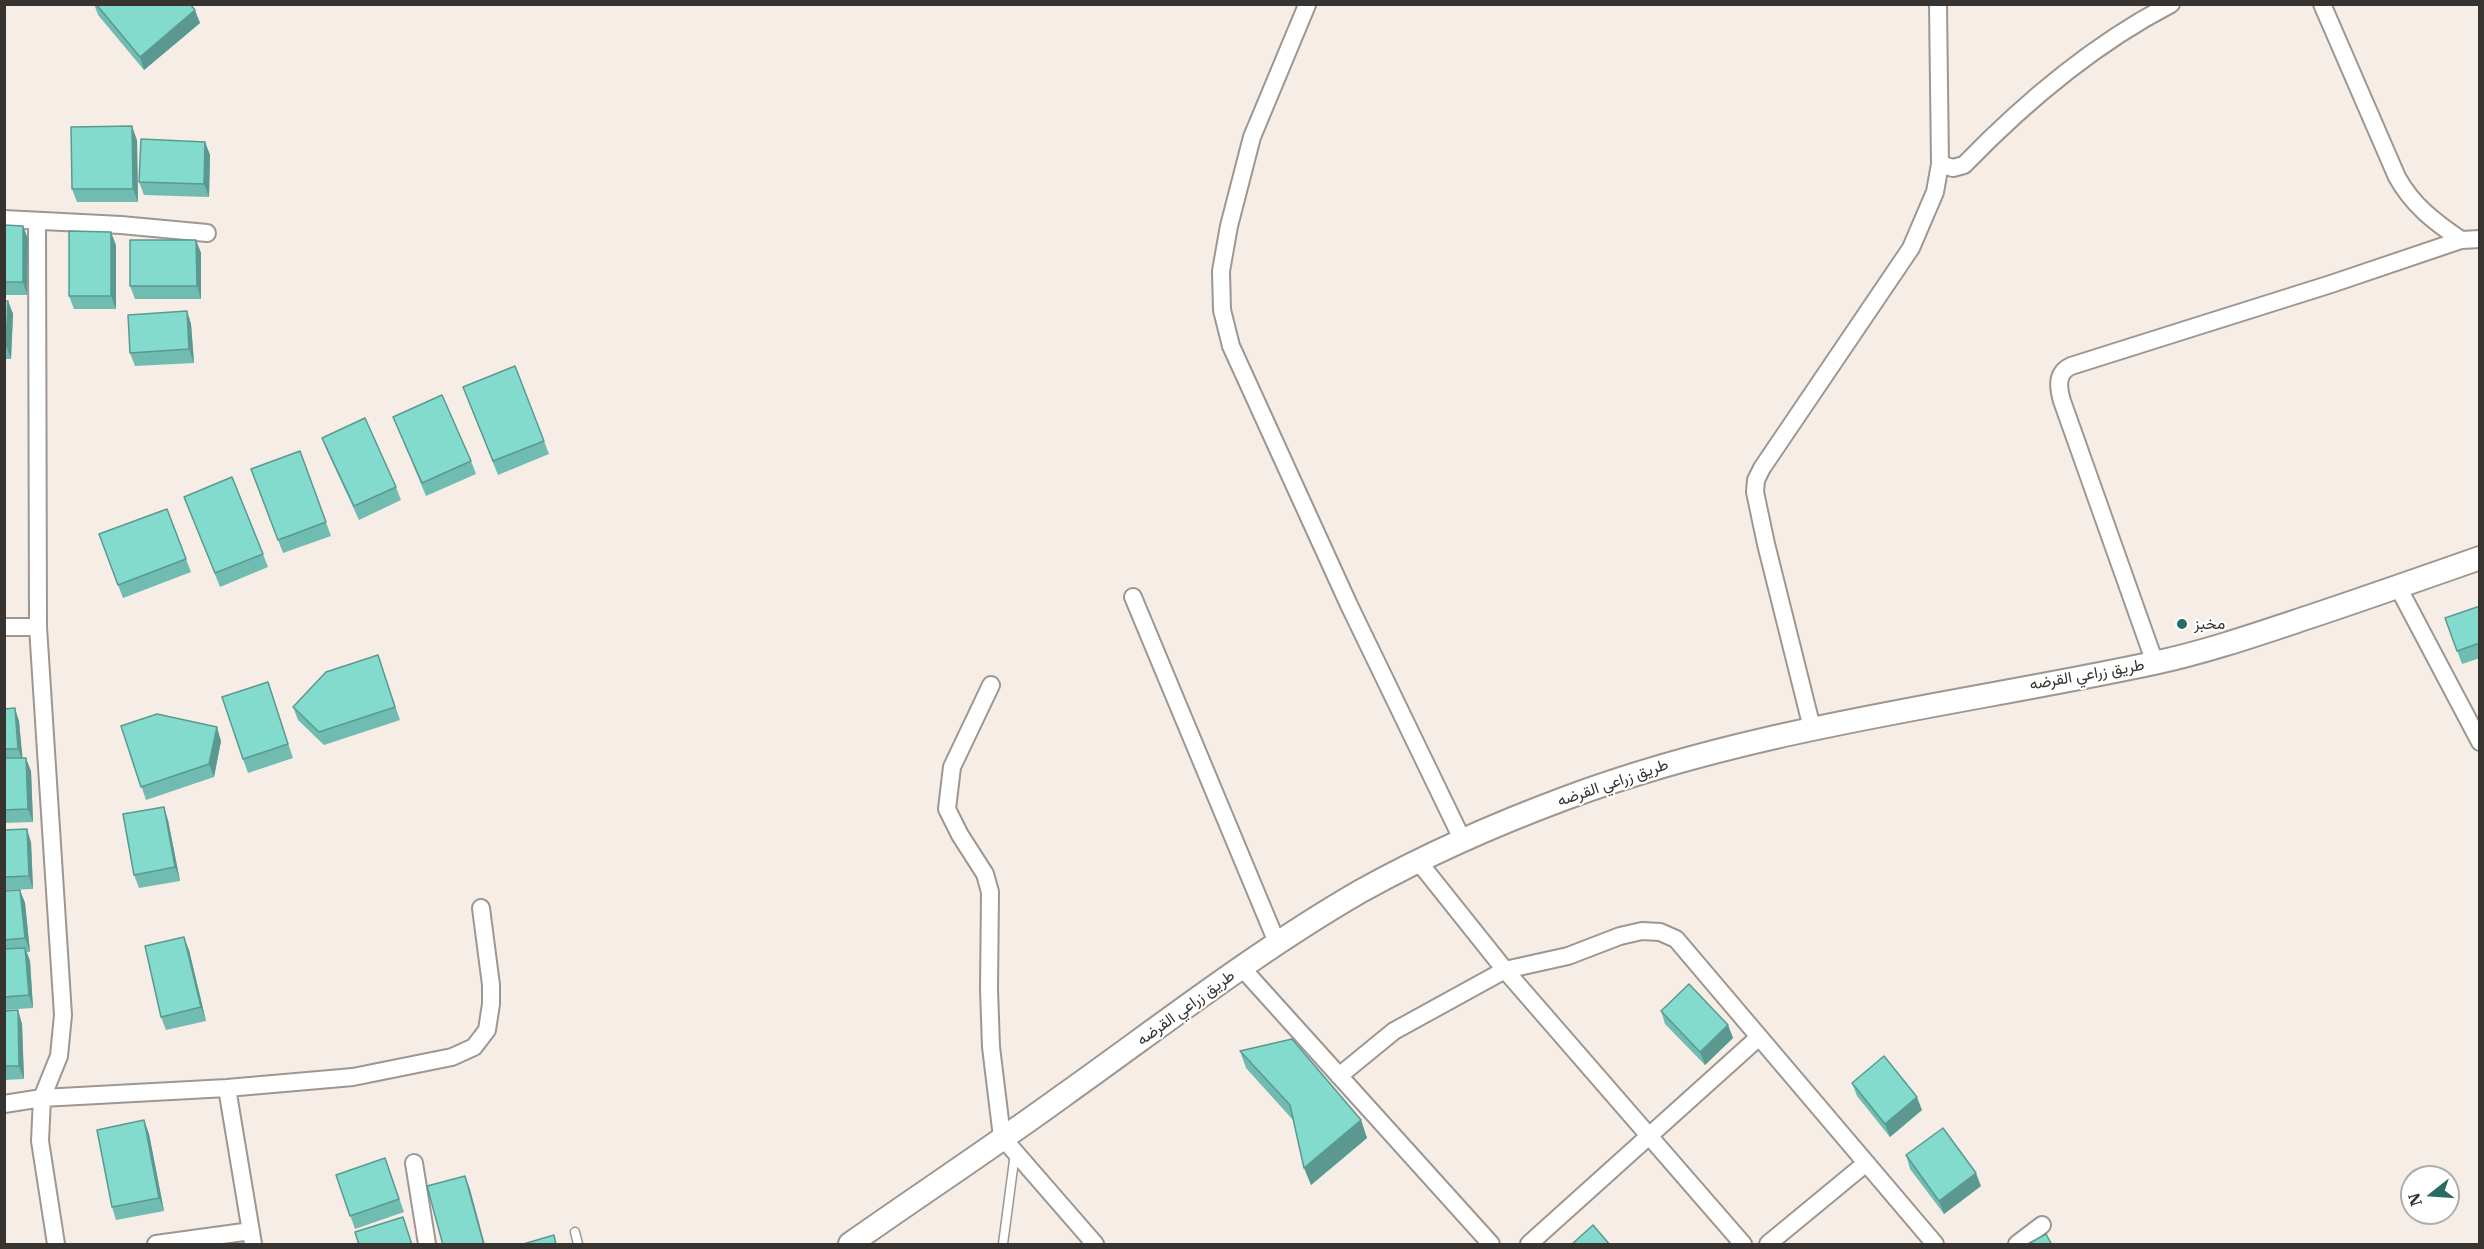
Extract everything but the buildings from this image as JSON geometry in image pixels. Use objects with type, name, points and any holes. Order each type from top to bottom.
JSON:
[{"type":"main road","name":"طريق زراعي القرضه","points":[[852,1244],[1008,1145],[1056,1101],[1242,968],[1359,893],[1418,861],[1463,841],[1566,798],[1662,765],[1896,710],[2155,663],[2272,630],[2480,558]]},
{"type":"street","points":[[1812,728],[1766,544],[1755,492],[1756,480],[1773,451],[1911,248],[1935,192],[1940,164],[1938,4]]},
{"type":"street","points":[[1940,164],[1953,168],[1964,165],[2026,103],[2082,59],[2171,4]]},
{"type":"street","points":[[2322,4],[2406,193],[2433,220],[2461,240]]},
{"type":"street","points":[[1307,5],[1252,137],[1229,226],[1221,271],[1222,310],[1236,356],[1349,605],[1463,841]]},
{"type":"street","points":[[4,219],[121,225],[207,233]]},
{"type":"street","points":[[37,221],[38,627],[63,1015],[59,1056],[42,1098],[40,1141],[56,1245]]},
{"type":"street","points":[[2155,663],[2062,401],[2059,385],[2062,373],[2071,366],[2331,284],[2461,240],[2480,239]]},
{"type":"street","points":[[2398,587],[2480,742]]},
{"type":"street","points":[[1133,597],[1278,945]]},
{"type":"street","points":[[4,627],[38,627]]},
{"type":"street","points":[[991,685],[952,767],[947,808],[960,835],[985,874],[990,892],[988,989],[991,1047],[1008,1145],[1095,1245]]},
{"type":"street","points":[[1418,861],[1505,970],[1743,1245]]},
{"type":"street","points":[[4,1104],[42,1098],[227,1088],[353,1077],[452,1057],[474,1047],[487,1030],[491,1005],[489,966],[481,909]]},
{"type":"street","points":[[1339,1076],[1394,1031],[1505,970],[1568,956],[1620,936],[1642,931],[1660,932],[1676,939],[1935,1245]]},
{"type":"street","points":[[1242,968],[1491,1245]]},
{"type":"street","points":[[1529,1245],[1759,1037]]},
{"type":"street","points":[[156,1245],[252,1238],[227,1088]]},
{"type":"street","points":[[414,1163],[427,1245]]},
{"type":"street","points":[[1768,1245],[1865,1164]]},
{"type":"street","points":[[2017,1245],[2042,1226]]},
{"type":"lane","points":[[1003,1245],[1008,1145]]},
{"type":"lane","points":[[575,1232],[578,1245]]},
{"type":"place","name":"مخبز","points":[[2182,624]]}]
